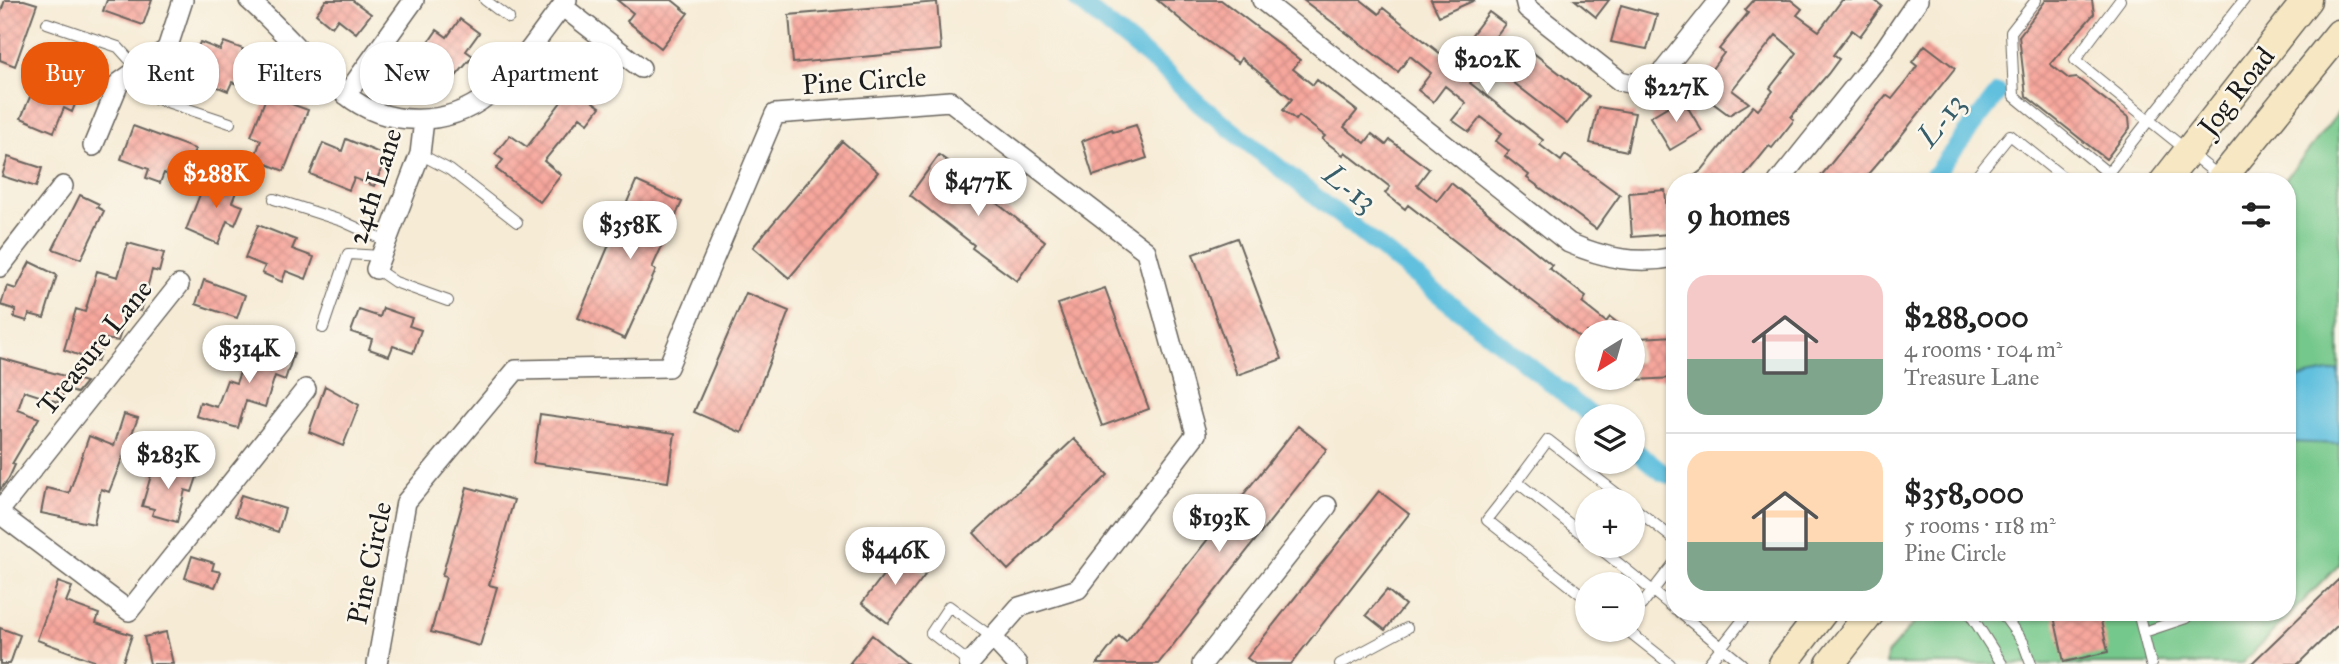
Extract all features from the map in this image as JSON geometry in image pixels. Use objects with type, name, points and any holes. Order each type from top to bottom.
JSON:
[{"type":"main road","name":"Jog Road","points":[[2171,173],[2307,0]]},
{"type":"main road","name":"Jog Road","points":[[2227,173],[2339,34]]},
{"type":"main road","points":[[1783,664],[1817,621]]},
{"type":"main road","points":[[1830,664],[1864,621]]},
{"type":"street","points":[[169,42],[183,0]]},
{"type":"street","points":[[250,0],[292,42]]},
{"type":"street","points":[[414,0],[346,95],[380,114],[424,120],[467,108],[489,94],[564,3],[641,68]]},
{"type":"street","points":[[1262,0],[1569,243],[1615,259],[1639,261],[1666,258]]},
{"type":"street","points":[[1524,0],[1527,8],[1620,81],[1632,84],[1655,78],[1664,70],[1720,0]]},
{"type":"street","points":[[1785,173],[1891,41],[1918,0]]},
{"type":"street","points":[[93,146],[119,83],[123,80]]},
{"type":"street","name":"Pine Circle","points":[[377,664],[406,502],[516,370],[668,367],[775,114],[950,101],[1146,251],[1196,434],[1078,589],[1019,607],[970,664]]},
{"type":"street","name":"24th Lane","points":[[381,255],[420,154],[424,120]]},
{"type":"street","points":[[0,267],[63,186]]},
{"type":"street","name":"Treasure Lane","points":[[0,512],[179,285]]},
{"type":"street","points":[[0,512],[129,611],[306,389]]},
{"type":"street","points":[[1202,664],[1327,506]]},
{"type":"street","points":[[992,637],[1017,664]]},
{"type":"lane","points":[[485,0],[509,18]]},
{"type":"lane","points":[[2036,0],[2011,32],[2014,96],[2108,173],[2244,0]]},
{"type":"lane","points":[[2120,0],[2075,60],[2213,173]]},
{"type":"lane","points":[[47,23],[118,47],[123,52]]},
{"type":"lane","points":[[176,105],[230,123]]},
{"type":"lane","points":[[1979,173],[2010,135],[2058,173]]},
{"type":"lane","points":[[420,154],[450,170],[517,222]]},
{"type":"lane","points":[[274,198],[342,221],[381,255],[394,282],[448,301]]},
{"type":"lane","points":[[323,328],[348,254],[381,255]]},
{"type":"lane","points":[[1575,590],[1487,520],[1548,440],[1610,488]]},
{"type":"lane","points":[[1517,482],[1575,528]]},
{"type":"lane","points":[[1645,516],[1666,533]]},
{"type":"lane","points":[[1612,558],[1666,602]]},
{"type":"lane","points":[[1645,600],[1666,573]]},
{"type":"lane","points":[[970,664],[931,633],[949,606],[992,637]]},
{"type":"lane","points":[[1689,621],[1742,664]]},
{"type":"lane","points":[[1708,664],[1742,621]]},
{"type":"lane","points":[[1975,621],[2002,664]]},
{"type":"lane","points":[[2008,621],[2023,642],[2031,664]]},
{"type":"lane","points":[[2141,621],[2151,664]]},
{"type":"lane","points":[[2144,632],[2177,621]]},
{"type":"lane","points":[[1340,664],[1406,628]]},
{"type":"lane","points":[[1642,642],[1670,664]]},
{"type":"green space","points":[[2339,112],[2339,565],[2296,608],[2296,173],[2290,173]]},
{"type":"green space","points":[[1916,621],[2284,621],[2241,664],[1886,664],[1887,654]]},
{"type":"water","points":[[2339,370],[2339,444],[2296,442],[2296,378]]},
{"type":"building","points":[[5,0],[24,0],[37,4],[24,42],[21,42],[15,66],[0,60],[0,14]]},
{"type":"building","points":[[107,0],[152,0],[143,25],[103,11]]},
{"type":"building","points":[[326,0],[352,0],[371,14],[356,33],[338,19],[332,27],[316,14]]},
{"type":"building","points":[[617,0],[672,0],[688,13],[661,48],[627,21],[633,13]]},
{"type":"building","points":[[1157,0],[1221,0],[1300,60],[1293,69],[1313,85],[1317,80],[1357,111],[1344,127],[1365,143],[1372,134],[1386,145],[1390,140],[1429,169],[1417,185],[1437,201],[1451,183],[1552,265],[1549,268],[1586,297],[1582,303],[1603,320],[1575,320],[1575,334],[1408,205],[1405,209],[1385,193],[1390,187],[1345,152],[1343,155],[1322,139],[1325,136],[1299,116],[1296,120],[1283,110],[1292,99],[1241,58],[1238,63]]},
{"type":"building","points":[[1303,0],[1361,0],[1379,14],[1383,8],[1451,62],[1489,12],[1505,24],[1493,40],[1514,56],[1523,45],[1589,96],[1567,124],[1487,62],[1470,83],[1543,140],[1540,145],[1561,161],[1565,155],[1620,195],[1596,229],[1527,178],[1529,175],[1505,156],[1509,151],[1496,141],[1502,133],[1481,117],[1469,132],[1452,120],[1466,103],[1445,86],[1433,102],[1418,90],[1431,73],[1410,56],[1398,72]]},
{"type":"building","points":[[1431,0],[1475,0],[1439,16]]},
{"type":"building","points":[[1575,0],[1609,0],[1596,17]]},
{"type":"building","points":[[1754,0],[1791,0],[1802,9],[1797,15],[1819,31],[1842,0],[1874,0],[1882,6],[1860,36],[1852,30],[1833,55],[1839,59],[1791,117],[1794,120],[1772,148],[1769,146],[1747,173],[1698,173],[1753,106],[1758,110],[1773,91],[1770,88],[1797,53],[1776,35],[1732,90],[1749,103],[1729,115],[1690,86],[1703,69],[1708,74],[1724,53],[1719,49],[1748,13],[1745,10]]},
{"type":"building","points":[[2046,0],[2092,0],[2094,14],[2050,64],[2069,79],[2077,78],[2129,118],[2130,128],[2106,159],[2026,96],[2019,36]]},
{"type":"building","points":[[937,2],[941,50],[793,63],[789,15]]},
{"type":"building","points":[[1621,5],[1657,15],[1647,49],[1611,42]]},
{"type":"building","points":[[460,19],[479,33],[472,42],[468,42],[468,62],[454,79],[454,42],[429,42],[437,30],[447,37]]},
{"type":"building","points":[[224,42],[233,45],[233,82],[228,91],[219,87],[219,50]]},
{"type":"building","points":[[1925,45],[1955,68],[1869,173],[1823,173],[1886,95],[1892,99],[1908,79],[1917,66],[1912,62]]},
{"type":"building","points":[[1682,98],[1702,131],[1670,150],[1650,117]]},
{"type":"building","points":[[27,105],[75,105],[72,112],[64,108],[54,132],[21,118]]},
{"type":"building","points":[[263,105],[294,105],[308,110],[284,171],[254,159],[261,140],[251,136]]},
{"type":"building","points":[[559,105],[600,107],[588,123],[580,117],[544,161],[561,175],[540,202],[496,169],[503,160],[495,154],[510,135],[527,147]]},
{"type":"building","points":[[1598,107],[1635,113],[1627,151],[1590,143]]},
{"type":"building","points":[[1136,125],[1147,158],[1093,176],[1082,141],[1112,129],[1113,132]]},
{"type":"building","points":[[133,126],[195,149],[184,181],[164,173],[160,183],[146,178],[149,169],[121,159]]},
{"type":"building","points":[[346,139],[387,156],[374,186],[354,178],[349,190],[310,174],[323,143],[342,151]]},
{"type":"building","points":[[842,141],[878,172],[789,278],[753,247]]},
{"type":"building","points":[[939,155],[983,187],[980,190],[1045,241],[1017,281],[972,248],[974,245],[910,195]]},
{"type":"building","points":[[8,157],[42,168],[36,187],[2,176]]},
{"type":"building","points":[[218,173],[240,182],[232,202],[243,206],[235,225],[227,221],[218,244],[186,230],[201,192],[209,195]]},
{"type":"building","points":[[636,181],[682,202],[652,268],[656,270],[625,339],[578,318]]},
{"type":"building","points":[[1665,190],[1666,234],[1632,237],[1629,193]]},
{"type":"building","points":[[80,195],[99,204],[97,207],[104,211],[81,259],[53,249]]},
{"type":"building","points":[[258,225],[296,240],[292,249],[314,257],[306,279],[286,271],[282,282],[262,273],[265,266],[245,258]]},
{"type":"building","points":[[1237,238],[1282,359],[1237,375],[1193,254]]},
{"type":"building","points":[[128,243],[164,253],[159,272],[152,270],[141,311],[129,308],[118,341],[105,339],[97,362],[64,350],[76,309],[85,312],[97,271],[118,277]]},
{"type":"building","points":[[30,262],[57,275],[44,318],[29,314],[27,321],[14,317],[16,310],[1,305],[7,286],[16,289]]},
{"type":"building","points":[[204,280],[245,295],[237,318],[196,304]]},
{"type":"building","points":[[1105,288],[1149,409],[1102,426],[1058,304]]},
{"type":"building","points":[[746,293],[789,311],[742,433],[694,412]]},
{"type":"building","points":[[383,308],[412,318],[409,326],[421,330],[413,353],[393,346],[389,356],[369,349],[372,339],[351,332],[359,310],[380,317]]},
{"type":"building","points":[[1666,336],[1666,378],[1645,380],[1645,338]]},
{"type":"building","points":[[268,344],[294,353],[285,380],[275,376],[265,407],[246,401],[238,428],[196,416],[200,402],[217,407],[227,380],[236,383],[249,348],[265,352]]},
{"type":"building","points":[[0,358],[86,382],[77,393],[64,389],[61,403],[24,391],[18,410],[39,418],[12,464],[15,465],[9,478],[0,490]]},
{"type":"building","points":[[325,386],[359,405],[343,446],[309,432]]},
{"type":"building","points":[[124,414],[138,418],[109,492],[101,489],[94,524],[41,513],[46,488],[69,493],[89,436],[114,446]]},
{"type":"building","points":[[540,414],[675,433],[668,482],[533,463]]},
{"type":"building","points":[[1298,426],[1327,449],[1158,664],[1097,664],[1119,636],[1126,642]]},
{"type":"building","points":[[1074,439],[1108,475],[1008,570],[974,533]]},
{"type":"building","points":[[155,462],[198,474],[192,492],[185,490],[177,522],[152,515],[154,509],[142,506]]},
{"type":"building","points":[[467,487],[514,500],[489,585],[497,587],[480,646],[431,632],[446,577],[442,576]]},
{"type":"building","points":[[1379,491],[1409,514],[1291,664],[1255,664],[1247,658]]},
{"type":"building","points":[[241,495],[285,509],[278,532],[235,516]]},
{"type":"building","points":[[903,549],[920,563],[916,568],[925,575],[888,623],[862,603]]},
{"type":"building","points":[[192,556],[214,563],[212,570],[221,572],[215,587],[185,578]]},
{"type":"building","points":[[2339,579],[2339,624],[2298,664],[2251,664],[2296,621]]},
{"type":"building","points":[[58,582],[72,587],[66,602],[99,614],[96,623],[132,635],[122,664],[102,664],[37,640]]},
{"type":"building","points":[[1387,590],[1405,605],[1385,630],[1366,615]]},
{"type":"building","points":[[2055,621],[2101,621],[2108,652],[2064,662]]},
{"type":"building","points":[[0,628],[20,635],[10,664],[0,664]]},
{"type":"building","points":[[166,632],[173,664],[150,664],[144,637]]},
{"type":"building","points":[[872,635],[908,664],[849,664]]},
{"type":"waterway","name":"L-13","points":[[1077,0],[1168,73],[1199,104],[1577,404]]},
{"type":"waterway","name":"L-13","points":[[1936,173],[1998,93]]},
{"type":"waterway","name":"L-13","points":[[1645,459],[1666,474]]}]
